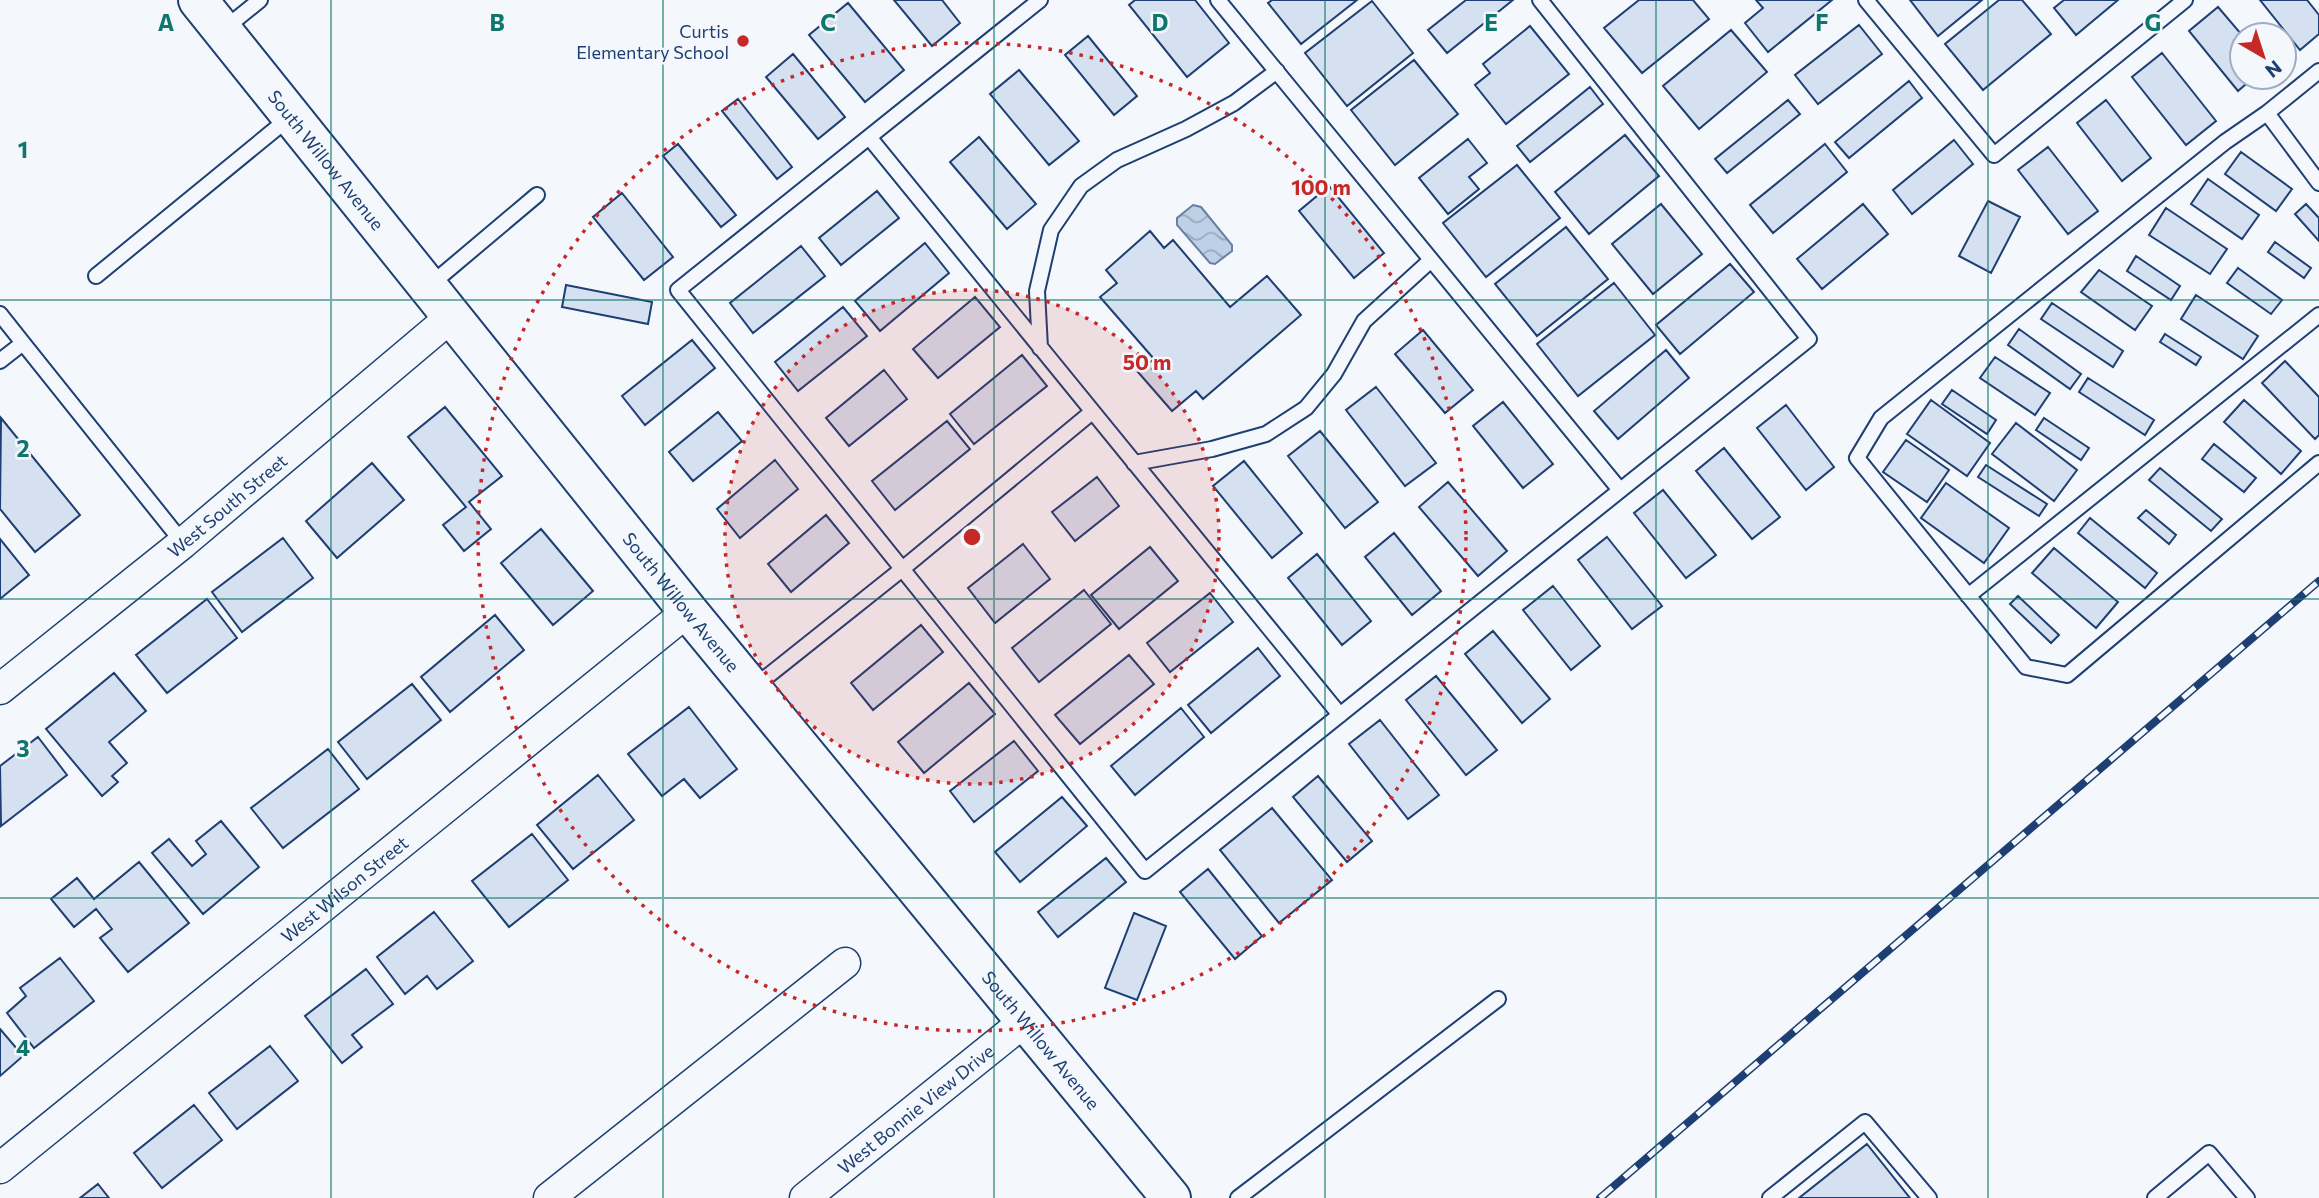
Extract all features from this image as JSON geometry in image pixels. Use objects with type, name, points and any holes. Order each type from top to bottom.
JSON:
[{"type":"street","name":"South Willow Avenue","points":[[198,0],[688,611],[1171,1198]]},
{"type":"street","name":"West South Street","points":[[0,690],[183,543],[452,317]]},
{"type":"street","name":"West Wilson Street","points":[[0,1168],[688,611]]},
{"type":"street","points":[[549,1198],[845,963]]},
{"type":"street","name":"West Bonnie View Drive","points":[[805,1198],[1025,1021]]},
{"type":"lane","points":[[222,30],[260,0]]},
{"type":"lane","points":[[1040,0],[678,290],[1145,871],[1809,339],[1541,0]]},
{"type":"lane","points":[[1218,0],[1620,490]]},
{"type":"lane","points":[[1866,0],[1994,155],[2185,0]]},
{"type":"lane","points":[[1040,348],[1037,291],[1051,230],[1081,186],[1117,160],[1186,129],[1234,103],[1277,71]]},
{"type":"lane","points":[[2319,71],[2267,113],[2225,142],[1881,418],[1857,458],[2026,667],[2067,675],[2319,463]]},
{"type":"lane","points":[[2267,113],[2319,183]]},
{"type":"lane","points":[[96,276],[290,118]]},
{"type":"lane","points":[[869,137],[1340,715]]},
{"type":"lane","points":[[428,286],[537,195]]},
{"type":"lane","points":[[1134,463],[1213,449],[1266,434],[1306,408],[1334,374],[1364,321],[1431,260]]},
{"type":"lane","points":[[0,314],[183,543]]},
{"type":"lane","points":[[1968,596],[2319,315]]},
{"type":"lane","points":[[0,361],[23,343]]},
{"type":"lane","points":[[752,688],[901,570],[1092,412]]},
{"type":"lane","points":[[1238,1198],[1498,999]]},
{"type":"lane","points":[[1770,1198],[1866,1122],[1929,1198]]},
{"type":"lane","points":[[2155,1198],[2209,1153],[2247,1198]]},
{"type":"water","points":[[1193,205],[1201,207],[1232,245],[1232,251],[1215,264],[1210,263],[1177,225],[1177,218]]},
{"type":"building","points":[[894,0],[942,0],[960,23],[932,46]]},
{"type":"building","points":[[1135,0],[1195,0],[1229,43],[1187,77],[1129,5]]},
{"type":"building","points":[[1272,0],[1357,0],[1301,44],[1268,3]]},
{"type":"building","points":[[1466,0],[1513,0],[1447,53],[1428,30]]},
{"type":"building","points":[[1639,0],[1693,0],[1709,19],[1642,73],[1604,28]]},
{"type":"building","points":[[1756,0],[1832,0],[1768,52],[1745,23],[1763,8]]},
{"type":"building","points":[[1910,0],[1982,0],[1938,36]]},
{"type":"building","points":[[1999,0],[2022,0],[2051,34],[1983,90],[1945,44]]},
{"type":"building","points":[[2064,0],[2118,0],[2076,35],[2054,8]]},
{"type":"building","points":[[2260,0],[2307,0],[2319,15],[2319,34],[2300,50],[2298,21],[2277,21]]},
{"type":"building","points":[[1372,1],[1413,53],[1347,106],[1305,53]]},
{"type":"building","points":[[848,3],[904,70],[865,102],[809,35]]},
{"type":"building","points":[[2218,7],[2230,21],[2228,79],[2189,31]]},
{"type":"building","points":[[1859,25],[1882,54],[1818,104],[1795,75]]},
{"type":"building","points":[[1530,26],[1569,74],[1506,124],[1475,85],[1490,73],[1483,64]]},
{"type":"building","points":[[1731,30],[1767,72],[1699,129],[1663,86]]},
{"type":"building","points":[[1088,36],[1137,96],[1114,115],[1065,55]]},
{"type":"building","points":[[2162,53],[2216,121],[2186,145],[2132,77]]},
{"type":"building","points":[[793,54],[845,117],[818,139],[766,77]]},
{"type":"building","points":[[1414,60],[1458,114],[1395,165],[1351,110]]},
{"type":"building","points":[[1019,70],[1079,141],[1049,165],[990,94]]},
{"type":"building","points":[[1909,81],[1922,98],[1849,158],[1835,142]]},
{"type":"building","points":[[1590,87],[1603,104],[1530,162],[1517,146]]},
{"type":"building","points":[[738,99],[792,167],[777,179],[722,111]]},
{"type":"building","points":[[1788,100],[1800,114],[1727,173],[1715,159]]},
{"type":"building","points":[[2106,100],[2151,158],[2122,181],[2077,123]]},
{"type":"building","points":[[1625,135],[1659,176],[1589,234],[1555,192]]},
{"type":"building","points":[[979,137],[1036,204],[1007,229],[950,162]]},
{"type":"building","points":[[1468,139],[1487,163],[1469,177],[1479,189],[1448,214],[1419,178]]},
{"type":"building","points":[[1954,140],[1973,164],[1912,214],[1893,190]]},
{"type":"building","points":[[678,144],[736,215],[721,227],[663,156]]},
{"type":"building","points":[[1825,144],[1847,172],[1773,233],[1750,205]]},
{"type":"building","points":[[2048,147],[2098,211],[2068,234],[2018,170]]},
{"type":"building","points":[[2241,152],[2292,189],[2276,211],[2225,174]]},
{"type":"building","points":[[1517,165],[1560,218],[1486,277],[1443,223]]},
{"type":"building","points":[[2208,179],[2259,215],[2242,239],[2191,204]]},
{"type":"building","points":[[1329,186],[1384,253],[1354,278],[1299,211]]},
{"type":"building","points":[[877,191],[899,218],[841,265],[819,238]]},
{"type":"building","points":[[622,193],[673,257],[644,280],[593,217]]},
{"type":"building","points":[[1988,201],[2020,217],[1991,273],[1959,256]]},
{"type":"building","points":[[1661,204],[1702,254],[1653,294],[1612,244]]},
{"type":"building","points":[[1863,204],[1888,234],[1822,289],[1797,259]]},
{"type":"building","points":[[2306,204],[2319,218],[2319,241],[2295,214]]},
{"type":"building","points":[[2166,208],[2227,249],[2210,274],[2149,235]]},
{"type":"building","points":[[1566,227],[1608,279],[1537,336],[1495,284]]},
{"type":"building","points":[[1150,231],[1164,248],[1173,240],[1230,307],[1267,276],[1301,315],[1203,399],[1196,391],[1172,411],[1138,372],[1154,359],[1100,297],[1117,283],[1106,270]]},
{"type":"building","points":[[2275,242],[2311,268],[2304,278],[2268,252]]},
{"type":"building","points":[[925,243],[949,273],[880,331],[855,301]]},
{"type":"building","points":[[801,246],[825,276],[753,333],[730,303]]},
{"type":"building","points":[[2136,256],[2180,286],[2171,300],[2127,271]]},
{"type":"building","points":[[1730,264],[1754,292],[1680,354],[1656,325]]},
{"type":"building","points":[[2238,268],[2282,300],[2271,314],[2227,283]]},
{"type":"building","points":[[2099,270],[2152,306],[2135,330],[2081,292]]},
{"type":"building","points":[[1614,283],[1655,335],[1578,396],[1537,344]]},
{"type":"building","points":[[566,285],[652,302],[648,324],[562,307]]},
{"type":"building","points":[[2196,295],[2258,336],[2243,359],[2181,319]]},
{"type":"building","points":[[975,297],[1000,327],[938,378],[913,349]]},
{"type":"building","points":[[2052,303],[2123,351],[2113,367],[2041,319]]},
{"type":"building","points":[[843,307],[867,336],[798,391],[775,362]]},
{"type":"building","points":[[2019,329],[2081,374],[2070,389],[2008,345]]},
{"type":"building","points":[[1423,330],[1473,390],[1445,413],[1395,354]]},
{"type":"building","points":[[2165,334],[2201,357],[2196,365],[2160,342]]},
{"type":"building","points":[[692,340],[715,368],[645,425],[622,396]]},
{"type":"building","points":[[1666,350],[1689,378],[1618,439],[1594,411]]},
{"type":"building","points":[[1022,355],[1047,386],[974,444],[950,414]]},
{"type":"building","points":[[1995,357],[2050,393],[2035,415],[1980,378]]},
{"type":"building","points":[[2285,361],[2319,397],[2319,435],[2315,439],[2262,383]]},
{"type":"building","points":[[884,370],[907,399],[849,446],[826,418]]},
{"type":"building","points":[[2088,378],[2154,420],[2145,435],[2079,392]]},
{"type":"building","points":[[1376,387],[1436,463],[1405,486],[1346,410]]},
{"type":"building","points":[[1952,390],[1996,420],[1987,434],[1942,404]]},
{"type":"building","points":[[1931,400],[1990,443],[1967,476],[1907,434]]},
{"type":"building","points":[[2244,400],[2301,451],[2281,474],[2224,422]]},
{"type":"building","points":[[1503,402],[1553,464],[1523,488],[1473,426]]},
{"type":"building","points":[[1786,405],[1834,467],[1806,490],[1757,428]]},
{"type":"building","points":[[445,407],[502,476],[469,502],[491,529],[464,551],[443,525],[466,507],[408,437]]},
{"type":"building","points":[[718,412],[742,441],[693,481],[669,452]]},
{"type":"building","points":[[1,418],[80,515],[35,552],[0,509]]},
{"type":"building","points":[[2044,418],[2089,448],[2081,460],[2036,430]]},
{"type":"building","points":[[947,421],[970,449],[895,510],[872,481]]},
{"type":"building","points":[[2016,423],[2077,470],[2054,501],[1992,454]]},
{"type":"building","points":[[1320,431],[1378,502],[1345,528],[1288,456]]},
{"type":"building","points":[[1906,440],[1949,470],[1927,502],[1883,472]]},
{"type":"building","points":[[2214,444],[2256,478],[2244,492],[2202,459]]},
{"type":"building","points":[[1724,448],[1780,517],[1752,539],[1696,471]]},
{"type":"building","points":[[775,460],[798,489],[740,538],[717,509]]},
{"type":"building","points":[[1244,461],[1302,533],[1272,558],[1213,486]]},
{"type":"building","points":[[372,463],[404,500],[337,558],[306,521]]},
{"type":"building","points":[[1986,465],[2047,504],[2039,516],[1978,477]]},
{"type":"building","points":[[2160,468],[2222,519],[2211,531],[2149,480]]},
{"type":"building","points":[[1097,477],[1119,506],[1075,541],[1052,512]]},
{"type":"building","points":[[1448,482],[1507,551],[1478,576],[1419,507]]},
{"type":"building","points":[[1946,483],[2009,528],[1984,563],[1921,518]]},
{"type":"building","points":[[1663,490],[1716,555],[1686,578],[1634,513]]},
{"type":"building","points":[[2146,510],[2176,535],[2169,544],[2138,518]]},
{"type":"building","points":[[826,515],[849,543],[791,592],[768,564]]},
{"type":"building","points":[[2090,518],[2157,573],[2145,588],[2078,533]]},
{"type":"building","points":[[541,529],[593,591],[553,625],[501,563]]},
{"type":"building","points":[[1394,533],[1441,591],[1412,615],[1365,557]]},
{"type":"building","points":[[1607,537],[1662,606],[1632,629],[1578,560]]},
{"type":"building","points":[[283,538],[313,578],[242,632],[212,592]]},
{"type":"building","points":[[0,539],[29,575],[0,599]]},
{"type":"building","points":[[1023,544],[1050,579],[995,623],[968,588]]},
{"type":"building","points":[[1150,547],[1178,581],[1119,629],[1091,595]]},
{"type":"building","points":[[2054,548],[2118,602],[2096,628],[2032,573]]},
{"type":"building","points":[[1317,554],[1371,621],[1342,645],[1288,578]]},
{"type":"building","points":[[1553,586],[1600,646],[1571,670],[1523,610]]},
{"type":"building","points":[[1084,590],[1111,624],[1039,682],[1012,648]]},
{"type":"building","points":[[1210,593],[1233,622],[1170,672],[1147,643]]},
{"type":"building","points":[[2018,596],[2059,635],[2051,643],[2010,604]]},
{"type":"building","points":[[207,599],[237,638],[167,693],[136,655]]},
{"type":"building","points":[[495,615],[524,650],[450,712],[421,677]]},
{"type":"building","points":[[921,625],[943,652],[873,710],[851,683]]},
{"type":"building","points":[[1493,631],[1550,699],[1522,723],[1465,654]]},
{"type":"building","points":[[1258,648],[1280,676],[1211,733],[1188,705]]},
{"type":"building","points":[[1129,655],[1154,684],[1080,744],[1055,715]]},
{"type":"building","points":[[114,673],[146,711],[109,742],[127,763],[112,776],[118,782],[102,796],[46,729]]},
{"type":"building","points":[[1436,676],[1497,750],[1466,775],[1406,700]]},
{"type":"building","points":[[969,683],[995,714],[924,773],[898,742]]},
{"type":"building","points":[[412,684],[441,720],[367,779],[338,742]]},
{"type":"building","points":[[689,707],[737,769],[700,798],[684,779],[662,796],[628,754]]},
{"type":"building","points":[[1181,708],[1204,737],[1135,795],[1111,766]]},
{"type":"building","points":[[1380,720],[1439,795],[1408,819],[1349,744]]},
{"type":"building","points":[[38,737],[67,775],[1,826],[0,766]]},
{"type":"building","points":[[1014,741],[1038,771],[974,822],[950,791]]},
{"type":"building","points":[[328,749],[359,789],[283,848],[251,808]]},
{"type":"building","points":[[598,775],[634,820],[573,869],[537,825]]},
{"type":"building","points":[[1318,776],[1372,841],[1347,862],[1293,797]]},
{"type":"building","points":[[1062,797],[1087,826],[1020,882],[995,852]]},
{"type":"building","points":[[1272,808],[1332,880],[1279,923],[1220,850]]},
{"type":"building","points":[[221,821],[259,867],[203,914],[152,853],[169,839],[192,866],[206,854],[196,841]]},
{"type":"building","points":[[532,834],[568,880],[509,927],[472,881]]},
{"type":"building","points":[[1106,858],[1126,882],[1058,937],[1038,912]]},
{"type":"building","points":[[139,862],[189,923],[128,972],[100,938],[112,929],[96,909],[74,927],[51,899],[77,878],[94,899]]},
{"type":"building","points":[[1208,869],[1262,936],[1235,959],[1180,892]]},
{"type":"building","points":[[434,912],[473,961],[437,989],[427,976],[405,994],[377,957]]},
{"type":"building","points":[[1134,913],[1166,926],[1137,1000],[1105,988]]},
{"type":"building","points":[[60,958],[94,1001],[34,1048],[7,1013],[26,996],[20,988]]},
{"type":"building","points":[[366,969],[393,1004],[352,1035],[362,1047],[342,1063],[305,1016]]},
{"type":"building","points":[[0,1029],[23,1056],[0,1076]]},
{"type":"building","points":[[270,1046],[298,1081],[237,1129],[209,1093]]},
{"type":"building","points":[[194,1105],[222,1140],[162,1188],[134,1153]]},
{"type":"building","points":[[1867,1144],[1910,1198],[1799,1198]]},
{"type":"building","points":[[98,1184],[109,1198],[80,1198]]},
{"type":"railway","points":[[1600,1198],[2319,581]]},
{"type":"place","name":"Curtis Elementary School","points":[[743,41]]}]
